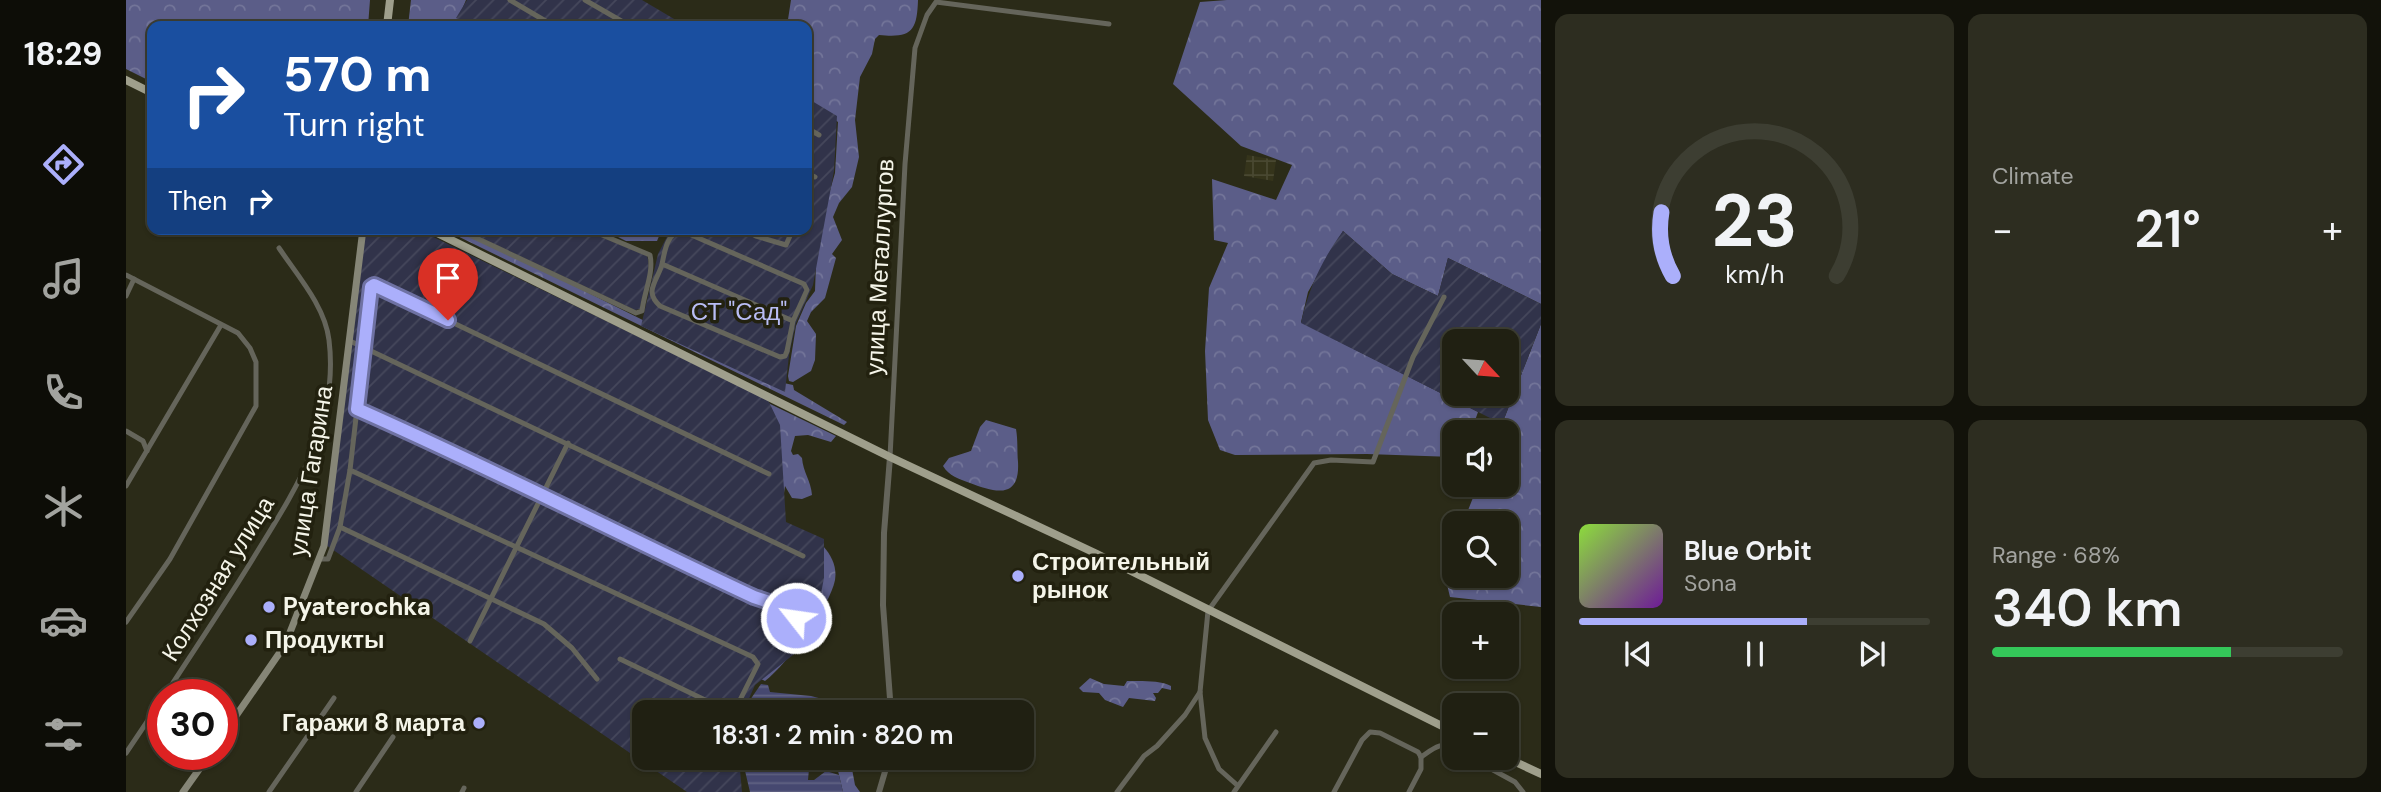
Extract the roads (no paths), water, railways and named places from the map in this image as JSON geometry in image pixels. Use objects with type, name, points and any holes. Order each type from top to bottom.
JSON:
[{"type":"main road","points":[[388,21],[390,0]]},
{"type":"main road","points":[[126,80],[147,90]]},
{"type":"main road","name":"улица Гагарина","points":[[238,713],[285,645],[324,546],[362,235]]},
{"type":"main road","points":[[441,235],[890,457],[1095,553],[1442,726]]},
{"type":"main road","points":[[1519,764],[1541,774]]},
{"type":"main road","points":[[183,792],[198,770]]},
{"type":"street","points":[[510,0],[546,21]]},
{"type":"street","points":[[585,0],[616,21]]},
{"type":"street","name":"улица Металлургов","points":[[890,700],[883,605],[884,533],[906,151],[915,48],[927,15],[936,2],[1109,24]]},
{"type":"street","points":[[812,131],[819,135]]},
{"type":"street","points":[[470,235],[636,313],[642,311],[652,262],[650,254]]},
{"type":"street","points":[[603,235],[650,254],[666,246]]},
{"type":"street","points":[[673,235],[666,246],[652,291],[653,298],[660,306],[780,357],[785,356],[793,321],[807,290],[804,284],[691,235]]},
{"type":"street","points":[[754,235],[786,245],[790,235]]},
{"type":"street","name":"Колхозная улица","points":[[175,679],[230,597],[291,497],[315,447],[326,412],[330,392],[329,338],[320,310],[279,247]]},
{"type":"street","points":[[662,264],[793,321]]},
{"type":"street","points":[[126,275],[238,333],[250,348],[256,362],[256,406],[170,559],[126,622]]},
{"type":"street","points":[[126,296],[134,279]]},
{"type":"street","points":[[319,559],[328,559],[341,527],[371,287],[374,285],[769,474]]},
{"type":"street","points":[[1237,785],[1219,769],[1205,738],[1200,692],[1209,611],[1314,463],[1331,460],[1373,462],[1413,357],[1444,297]]},
{"type":"street","points":[[126,486],[128,477],[147,450],[221,325]]},
{"type":"street","points":[[350,341],[803,556]]},
{"type":"street","points":[[357,409],[450,450],[542,497],[754,597],[784,607],[795,613],[796,618]]},
{"type":"street","points":[[126,431],[143,441],[147,450]]},
{"type":"street","points":[[470,641],[568,443]]},
{"type":"street","points":[[350,470],[753,657],[758,664],[734,712],[730,712],[620,659]]},
{"type":"street","points":[[341,527],[544,624],[572,648],[597,679]]},
{"type":"street","points":[[1117,792],[1144,756],[1157,746],[1185,715],[1200,692]]},
{"type":"street","points":[[269,792],[334,698]]},
{"type":"street","name":"Колхозная улица","points":[[126,753],[147,722]]},
{"type":"street","points":[[1234,792],[1276,732]]},
{"type":"street","points":[[1334,792],[1362,740],[1370,732],[1380,733],[1418,752],[1421,769],[1409,792]]},
{"type":"street","points":[[356,792],[393,737]]},
{"type":"street","points":[[1421,757],[1442,745]]},
{"type":"street","points":[[879,792],[885,770]]},
{"type":"street","points":[[1493,770],[1515,782],[1523,792]]},
{"type":"place","name":"Строительный рынок","points":[[1018,576]]},
{"type":"place","name":"Pyaterochka","points":[[269,607]]},
{"type":"place","name":"Продукты","points":[[251,640]]},
{"type":"place","name":"Гаражи 8 марта","points":[[479,723]]},
{"type":"park label","name":"СТ \"Сад\"","points":[[739,312]]}]
